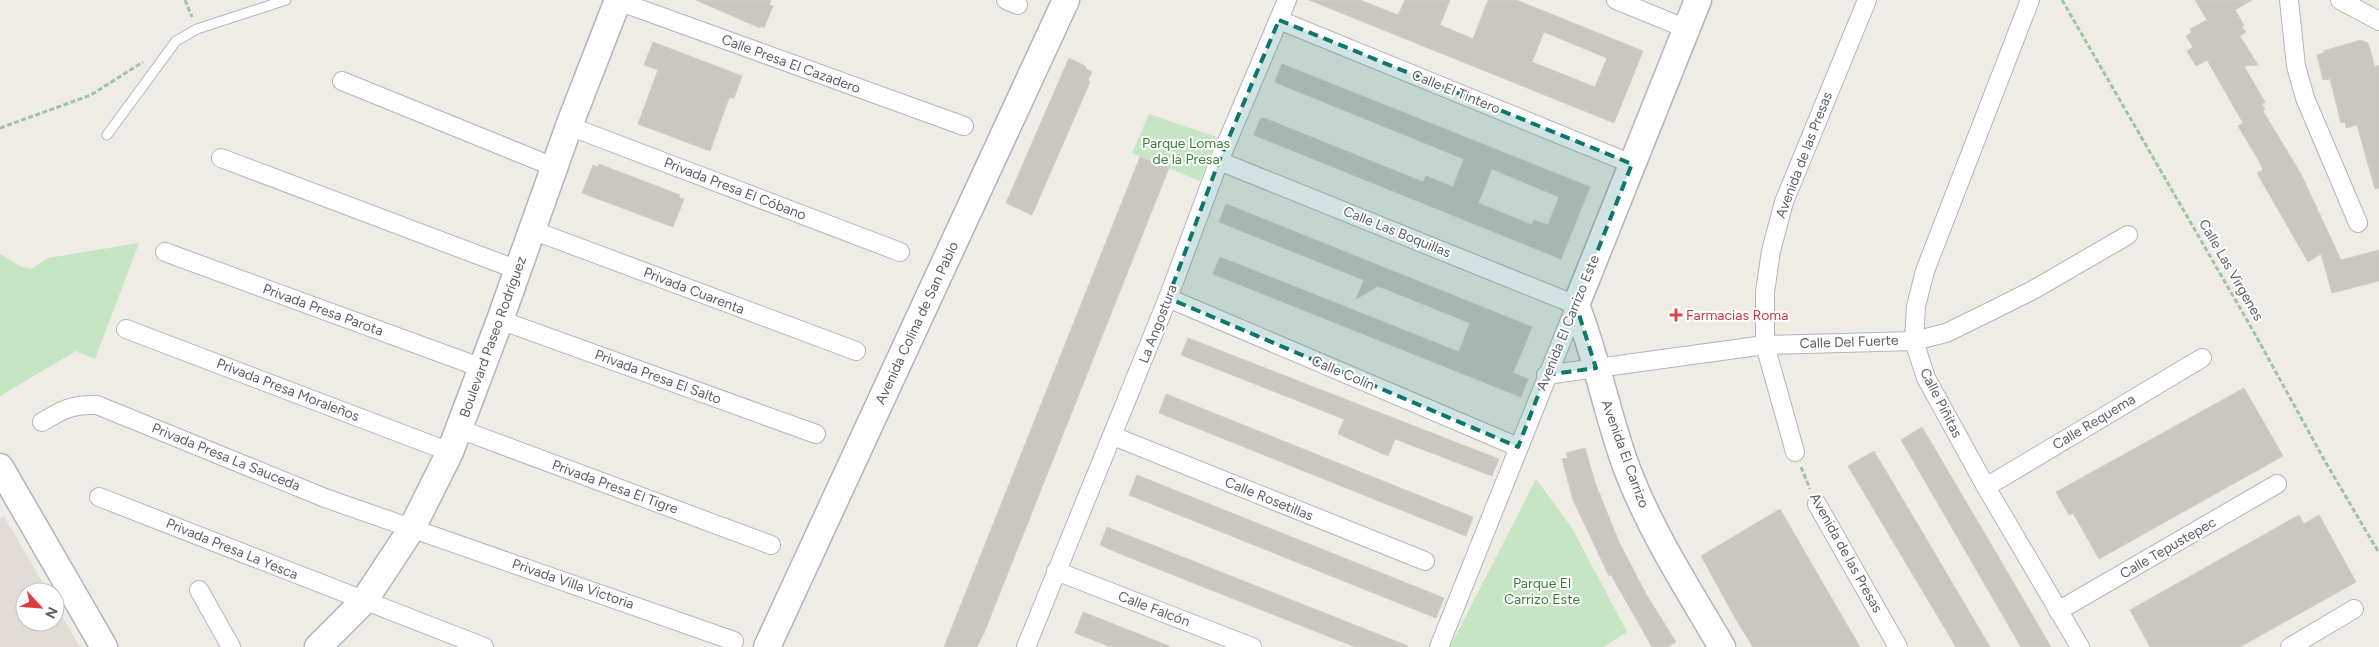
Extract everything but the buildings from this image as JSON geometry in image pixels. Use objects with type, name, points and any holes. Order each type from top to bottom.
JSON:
[{"type":"street","name":"Boulevard Paseo Rodríguez","points":[[318,647],[364,601],[412,528],[454,440],[500,320],[569,126],[618,0]]},
{"type":"street","name":"Calle Presa El Cazadero","points":[[618,0],[964,126]]},
{"type":"street","name":"Avenida Colina de San Pablo","points":[[767,647],[1066,0]]},
{"type":"street","name":"La Angostura","points":[[1026,647],[1168,298],[1219,161],[1287,0]]},
{"type":"street","points":[[1616,0],[1686,29]]},
{"type":"street","name":"Avenida El Carrizo Este","points":[[1439,647],[1546,375],[1576,305],[1698,0]]},
{"type":"street","name":"Avenida de las Presas","points":[[1795,452],[1765,345],[1765,292],[1771,251],[1784,202],[1866,0]]},
{"type":"street","name":"Calle Piñitas","points":[[2030,0],[1925,272],[1916,306],[1914,341],[1926,378],[1986,487],[2080,647]]},
{"type":"street","points":[[2289,0],[2296,66],[2306,98],[2358,223]]},
{"type":"street","points":[[2340,0],[2379,21]]},
{"type":"street","name":"Calle El Tintero","points":[[1279,20],[1632,164]]},
{"type":"street","points":[[342,81],[554,167]]},
{"type":"street","name":"Privada Presa El Cóbano","points":[[569,126],[900,252]]},
{"type":"street","points":[[221,158],[518,270]]},
{"type":"street","name":"Calle Las Boquillas","points":[[1219,161],[1576,305]]},
{"type":"street","name":"Privada Cuarenta","points":[[532,230],[856,351]]},
{"type":"street","name":"Calle Del Fuerte","points":[[1546,375],[1765,345],[1914,341],[1946,333],[1987,313],[2033,290],[2128,235]]},
{"type":"street","name":"Privada Presa Parota","points":[[165,252],[482,368]]},
{"type":"street","name":"Calle Colín","points":[[1168,298],[1518,447]]},
{"type":"street","name":"Avenida El Carrizo","points":[[1576,305],[1587,334],[1627,469],[1651,526],[1722,647]]},
{"type":"street","name":"Privada Presa El Salto","points":[[500,320],[816,434]]},
{"type":"street","name":"Privada Presa Moraleños","points":[[126,329],[454,440]]},
{"type":"street","name":"Calle Requema","points":[[1986,487],[2202,358]]},
{"type":"street","name":"Privada Presa La Sauceda","points":[[42,422],[66,408],[80,404],[97,405],[325,498],[412,528]]},
{"type":"street","name":"Calle Rosetillas","points":[[1113,436],[1425,561]]},
{"type":"street","name":"Privada Presa El Tigre","points":[[454,440],[771,545]]},
{"type":"street","points":[[0,467],[104,647]]},
{"type":"street","name":"Calle Tepustepec","points":[[2058,611],[2277,484]]},
{"type":"street","name":"Privada Presa La Yesca","points":[[100,497],[484,647]]},
{"type":"street","name":"Avenida de las Presas","points":[[1817,504],[1898,647]]},
{"type":"street","name":"Privada Villa Victoria","points":[[412,528],[734,641]]},
{"type":"street","name":"Calle Falcón","points":[[1056,571],[1252,647]]},
{"type":"street","points":[[200,590],[231,647]]},
{"type":"street","points":[[2290,647],[2354,609]]},
{"type":"lane","points":[[107,135],[176,41],[197,29],[286,0]]},
{"type":"path","points":[[185,0],[197,29]]},
{"type":"path","name":"Calle Las Virgenes","points":[[2062,0],[2251,327],[2379,554]]},
{"type":"path","points":[[0,128],[91,95],[145,61]]},
{"type":"path","name":"Avenida de las Presas","points":[[1795,452],[1817,504]]},
{"type":"highlighted area","points":[[1279,20],[1632,164],[1576,305],[1596,368],[1546,375],[1518,447],[1168,298],[1219,161]]},
{"type":"shaded area","points":[[4,516],[42,582],[15,582],[15,632],[65,632],[65,621],[80,647],[0,647],[0,518]]},
{"type":"green space","name":"Parque Lomas de la Presa","points":[[1149,114],[1217,137],[1200,181],[1132,153]]},
{"type":"green space","points":[[139,243],[95,359],[76,351],[0,396],[0,254],[22,267],[31,269],[48,258]]},
{"type":"green space","name":"Parque El Carrizo Este","points":[[1536,479],[1572,528],[1627,632],[1603,647],[1450,647]]},
{"type":"place","name":"Farmacias Roma","points":[[1676,315]]}]
